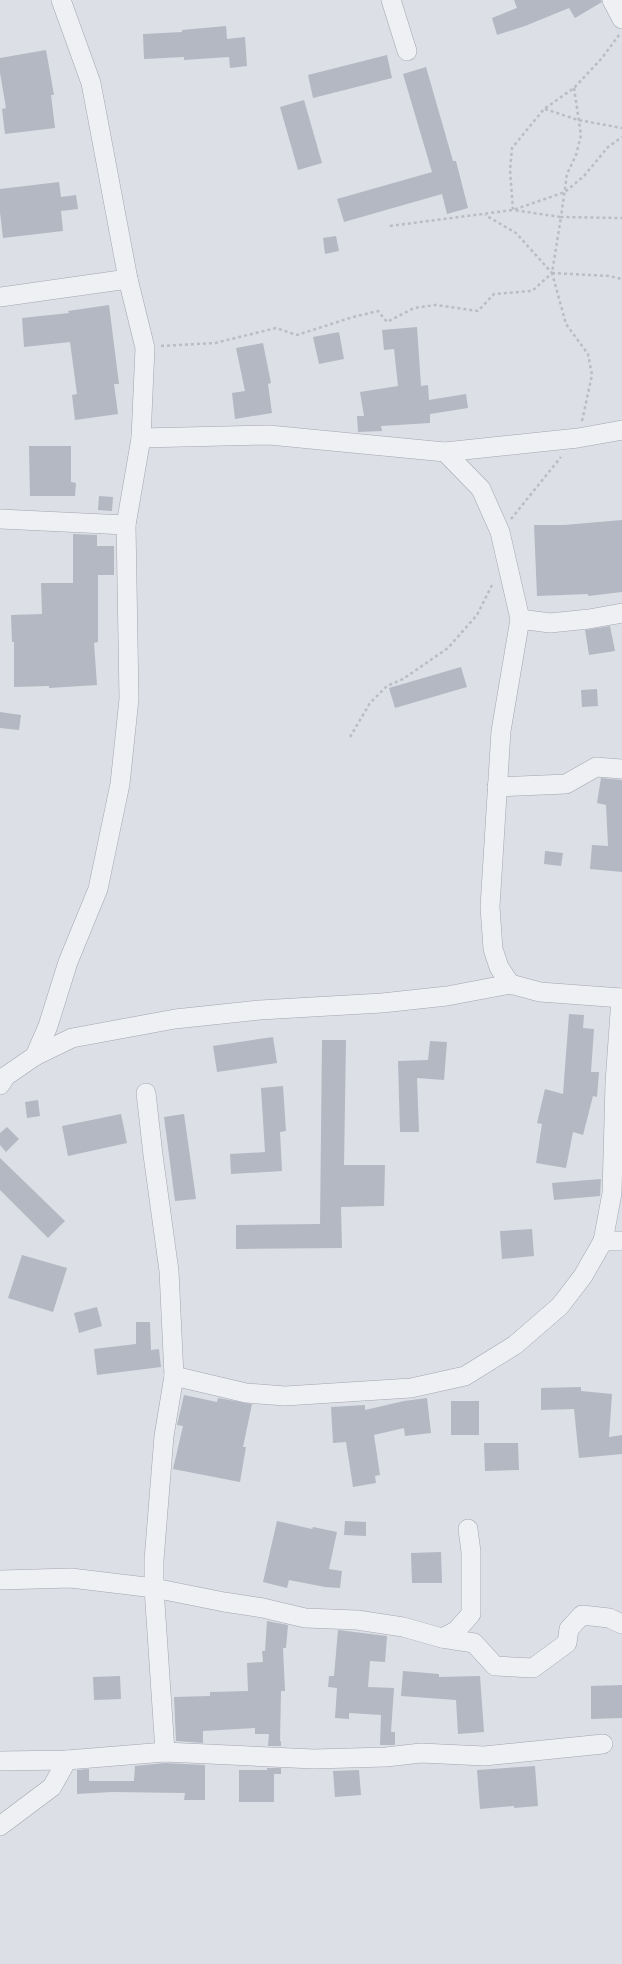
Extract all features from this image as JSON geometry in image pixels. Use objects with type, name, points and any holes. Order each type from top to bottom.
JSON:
[{"type":"street","points":[[35,1056],[48,1026],[68,962],[98,889],[120,784],[129,699],[126,525],[141,438],[145,348],[128,279],[91,83],[61,0]]},
{"type":"street","points":[[391,0],[407,51]]},
{"type":"street","points":[[612,0],[622,19]]},
{"type":"street","points":[[0,297],[128,279]]},
{"type":"street","points":[[141,438],[269,435],[445,452],[578,438],[622,430]]},
{"type":"street","points":[[445,452],[481,488],[500,532],[520,619],[501,731],[490,907],[493,949],[499,967],[510,984]]},
{"type":"street","points":[[0,519],[126,525]]},
{"type":"street","points":[[520,619],[550,623],[589,619],[622,613]]},
{"type":"street","points":[[497,787],[566,784],[596,767],[622,769]]},
{"type":"street","points":[[2,1079],[35,1056],[72,1038],[175,1019],[260,1010],[396,1002],[447,996],[510,984],[540,992],[621,998],[615,1082],[612,1193],[603,1241],[583,1276],[560,1306],[515,1345],[465,1376],[411,1388],[285,1396],[246,1393],[174,1376]]},
{"type":"street","points":[[146,1093],[169,1270],[174,1376],[164,1436],[154,1560],[154,1588],[165,1752]]},
{"type":"street","points":[[603,1241],[622,1241]]},
{"type":"street","points":[[442,1638],[456,1630],[471,1614],[471,1552],[468,1529]]},
{"type":"street","points":[[0,1580],[71,1578],[154,1588],[263,1608],[305,1618],[358,1620],[403,1627],[442,1638],[474,1643],[495,1666],[532,1668],[567,1643],[569,1629],[582,1615],[609,1618],[622,1624]]},
{"type":"street","points":[[0,1761],[67,1760],[165,1752],[314,1759],[386,1757],[421,1753],[484,1756],[602,1744]]},
{"type":"street","points":[[0,1826],[52,1786],[67,1760]]},
{"type":"path","points":[[513,210],[510,170],[512,148],[544,109],[574,88],[602,58],[622,30]]},
{"type":"path","points":[[500,532],[578,438],[592,376],[588,354],[566,324],[552,273],[567,174],[576,155],[581,135],[574,88]]},
{"type":"path","points":[[544,109],[578,120],[622,128]]},
{"type":"path","points":[[390,226],[485,215],[513,210],[565,192],[584,176],[608,147],[622,138]]},
{"type":"path","points":[[513,210],[561,217],[622,218]]},
{"type":"path","points":[[485,215],[516,233],[552,273]]},
{"type":"path","points":[[145,348],[215,343],[276,328],[297,335],[353,317],[378,311],[387,322],[414,308],[436,305],[478,311],[494,294],[532,291],[552,273],[609,276],[622,279]]},
{"type":"path","points":[[350,737],[370,703],[387,686],[403,679],[448,648],[477,615],[493,585],[494,577]]},
{"type":"building","points":[[514,0],[601,0],[602,2],[575,18],[569,8],[525,26],[497,35],[492,18],[517,8]]},
{"type":"building","points":[[226,26],[227,39],[245,37],[247,66],[230,68],[229,57],[184,60],[184,57],[144,59],[143,34],[182,32],[182,30]]},
{"type":"building","points":[[46,50],[54,95],[51,95],[55,128],[5,134],[2,109],[6,108],[0,73],[0,58]]},
{"type":"building","points":[[387,55],[392,78],[313,98],[308,75]]},
{"type":"building","points":[[426,67],[453,161],[456,161],[468,208],[447,214],[442,194],[344,222],[337,199],[432,172],[403,74]]},
{"type":"building","points":[[304,100],[322,163],[298,170],[280,107]]},
{"type":"building","points":[[59,182],[61,197],[76,195],[78,209],[61,211],[63,231],[3,238],[0,212],[0,189]]},
{"type":"building","points":[[336,236],[339,251],[325,254],[323,238]]},
{"type":"building","points":[[109,305],[119,384],[114,384],[118,414],[75,420],[72,395],[77,394],[70,342],[24,347],[22,318],[69,313],[68,311]]},
{"type":"building","points":[[417,327],[421,386],[428,385],[429,400],[466,394],[468,408],[430,414],[430,423],[381,426],[382,431],[358,432],[357,416],[364,416],[360,392],[398,386],[394,349],[384,350],[382,330]]},
{"type":"building","points":[[339,332],[344,359],[319,364],[313,337]]},
{"type":"building","points":[[263,343],[271,383],[268,384],[272,413],[235,419],[232,393],[245,391],[236,348]]},
{"type":"building","points":[[29,446],[71,446],[71,482],[76,483],[75,496],[30,496]]},
{"type":"building","points":[[99,496],[113,497],[112,511],[98,510]]},
{"type":"building","points":[[622,520],[622,592],[588,596],[588,594],[537,596],[534,525],[564,525]]},
{"type":"building","points":[[73,534],[97,535],[97,546],[114,546],[114,575],[98,575],[98,642],[94,643],[97,685],[49,688],[49,686],[14,687],[14,642],[12,642],[11,615],[42,614],[41,583],[73,583]]},
{"type":"building","points":[[610,626],[615,651],[589,655],[585,630]]},
{"type":"building","points":[[461,667],[467,687],[395,708],[389,688]]},
{"type":"building","points":[[597,689],[598,706],[582,707],[581,690]]},
{"type":"building","points":[[0,712],[21,715],[19,730],[0,728]]},
{"type":"building","points":[[601,778],[622,780],[622,872],[590,869],[592,845],[608,846],[606,805],[597,803]]},
{"type":"building","points":[[545,851],[563,853],[561,866],[544,864]]},
{"type":"building","points":[[569,1014],[584,1015],[583,1028],[594,1029],[591,1072],[599,1072],[597,1097],[593,1096],[583,1135],[573,1132],[566,1168],[536,1163],[542,1124],[537,1123],[545,1089],[563,1094]]},
{"type":"building","points":[[273,1037],[277,1063],[217,1072],[213,1046]]},
{"type":"building","points":[[322,1040],[346,1040],[344,1165],[385,1165],[384,1206],[341,1207],[342,1248],[236,1249],[236,1225],[320,1224]]},
{"type":"building","points":[[430,1041],[447,1042],[444,1080],[417,1078],[419,1132],[400,1132],[398,1061],[428,1060]]},
{"type":"building","points":[[283,1086],[286,1131],[280,1132],[282,1171],[231,1174],[230,1154],[265,1152],[261,1088]]},
{"type":"building","points":[[38,1100],[40,1116],[27,1118],[25,1102]]},
{"type":"building","points":[[121,1114],[127,1143],[68,1156],[62,1126]]},
{"type":"building","points":[[184,1114],[196,1199],[175,1201],[164,1117]]},
{"type":"building","points":[[7,1127],[19,1139],[6,1152],[0,1145],[0,1133]]},
{"type":"building","points":[[0,1158],[65,1221],[48,1238],[0,1190]]},
{"type":"building","points":[[601,1179],[600,1196],[554,1200],[552,1183]]},
{"type":"building","points":[[532,1229],[534,1256],[502,1259],[500,1231]]},
{"type":"building","points":[[22,1255],[67,1268],[53,1312],[8,1298]]},
{"type":"building","points":[[97,1307],[102,1326],[79,1333],[74,1313]]},
{"type":"building","points":[[136,1322],[150,1322],[151,1350],[159,1349],[161,1367],[97,1375],[94,1349],[136,1344]]},
{"type":"building","points":[[581,1387],[581,1391],[612,1394],[609,1437],[622,1435],[622,1454],[579,1458],[574,1409],[541,1410],[541,1388]]},
{"type":"building","points":[[184,1395],[217,1402],[218,1398],[252,1404],[243,1447],[246,1447],[240,1482],[173,1469],[183,1426],[177,1425]]},
{"type":"building","points":[[427,1398],[431,1433],[405,1436],[404,1428],[374,1435],[380,1475],[375,1476],[376,1483],[353,1487],[346,1442],[333,1443],[331,1407],[365,1405],[365,1410],[404,1401]]},
{"type":"building","points":[[451,1401],[479,1401],[479,1435],[451,1435]]},
{"type":"building","points":[[484,1443],[518,1443],[519,1470],[485,1471]]},
{"type":"building","points":[[277,1521],[312,1529],[313,1527],[337,1532],[329,1569],[342,1571],[340,1588],[325,1587],[289,1580],[287,1588],[263,1582]]},
{"type":"building","points":[[345,1521],[366,1522],[366,1536],[344,1535]]},
{"type":"building","points":[[441,1552],[442,1583],[412,1583],[411,1553]]},
{"type":"building","points":[[267,1621],[288,1625],[286,1648],[283,1648],[285,1691],[281,1691],[281,1746],[268,1746],[269,1734],[255,1734],[255,1728],[203,1731],[203,1743],[176,1741],[174,1697],[210,1696],[210,1692],[248,1691],[247,1663],[263,1662],[262,1651],[265,1651]]},
{"type":"building","points":[[338,1630],[387,1636],[385,1662],[370,1661],[368,1687],[394,1688],[391,1732],[395,1732],[395,1745],[380,1745],[381,1715],[349,1713],[349,1719],[335,1718],[337,1688],[328,1687],[329,1676],[334,1676]]},
{"type":"building","points":[[403,1671],[439,1674],[439,1677],[480,1676],[484,1732],[458,1734],[456,1700],[401,1696]]},
{"type":"building","points":[[120,1676],[121,1699],[94,1700],[93,1677]]},
{"type":"building","points":[[622,1685],[622,1718],[591,1719],[591,1686]]},
{"type":"building","points":[[165,1763],[205,1765],[205,1800],[184,1800],[185,1793],[112,1792],[77,1794],[77,1770],[89,1769],[89,1781],[134,1781],[135,1766]]},
{"type":"building","points":[[535,1766],[538,1806],[514,1808],[514,1806],[480,1809],[477,1770]]},
{"type":"building","points":[[267,1768],[281,1768],[281,1774],[274,1774],[274,1802],[239,1802],[239,1770],[267,1770]]},
{"type":"building","points":[[359,1770],[361,1795],[335,1797],[333,1771]]}]
